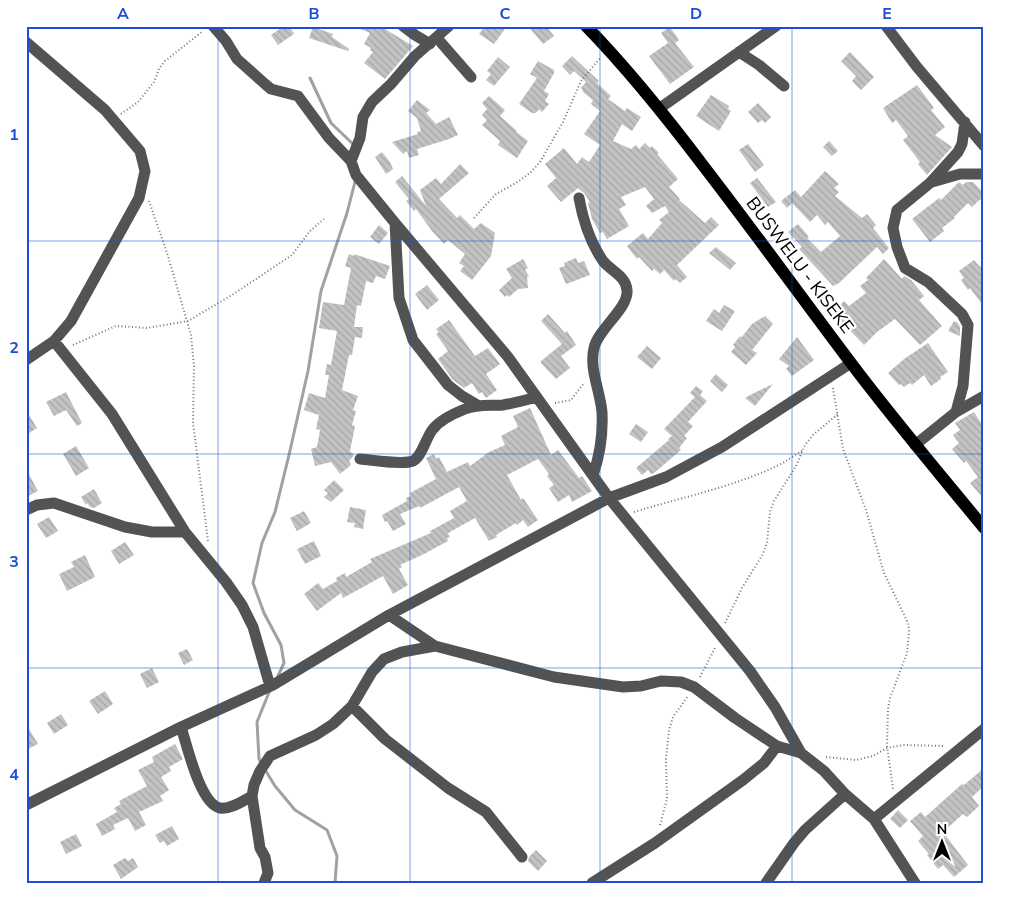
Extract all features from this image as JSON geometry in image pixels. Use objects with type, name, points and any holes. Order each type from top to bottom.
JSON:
[{"type":"main road","name":"BUSWELU - KISEKE","points":[[586,26],[660,108],[754,230],[851,363],[984,528]]},
{"type":"street","points":[[214,26],[237,59],[264,84],[278,92],[298,96],[330,138],[351,161],[356,174],[395,223],[508,357],[609,498],[750,671],[775,707],[801,752],[824,771],[845,794],[874,819],[915,883]]},
{"type":"street","points":[[403,26],[415,35],[434,41],[470,77]]},
{"type":"street","points":[[351,161],[360,138],[366,109],[415,56],[449,26]]},
{"type":"street","points":[[660,108],[776,26]]},
{"type":"street","points":[[886,26],[917,67],[984,146]]},
{"type":"street","points":[[26,42],[106,110],[140,151],[145,171],[139,198],[68,326],[54,341],[26,360]]},
{"type":"street","points":[[739,52],[759,65],[784,86]]},
{"type":"street","points":[[956,412],[964,379],[968,325],[962,314],[928,282],[904,268],[893,228],[897,210],[930,183],[958,152],[962,144],[965,122]]},
{"type":"street","points":[[930,183],[960,174],[984,174]]},
{"type":"street","points":[[579,198],[582,215],[592,240],[604,262],[623,280],[627,291],[624,303],[594,346],[593,370],[602,412],[599,458],[593,475]]},
{"type":"street","points":[[395,223],[399,298],[413,340],[448,385],[479,406]]},
{"type":"street","points":[[54,341],[124,432],[184,532],[226,582],[242,605],[253,627],[268,687]]},
{"type":"street","points":[[26,805],[181,727],[268,687],[389,615],[609,498],[666,477],[722,447],[851,363]]},
{"type":"street","points":[[915,444],[956,412],[984,396]]},
{"type":"street","points":[[360,460],[412,461],[417,459],[427,437],[437,425],[467,408],[520,402],[540,402]]},
{"type":"street","points":[[26,510],[54,503],[125,527],[152,532],[184,532]]},
{"type":"street","points":[[389,615],[435,646],[554,677],[623,687],[674,681],[694,687],[735,718],[777,746],[801,752]]},
{"type":"street","points":[[264,883],[268,873],[260,848],[252,796],[260,771],[270,756],[324,730],[352,706],[372,672],[384,659],[402,652],[435,646]]},
{"type":"street","points":[[352,706],[385,739],[448,788],[486,812],[522,857]]},
{"type":"street","points":[[181,727],[198,780],[211,804],[221,808],[234,806],[252,796]]},
{"type":"street","points":[[874,819],[984,729]]},
{"type":"street","points":[[592,883],[655,843],[743,780],[764,763],[777,746]]},
{"type":"street","points":[[766,883],[805,830],[845,794]]},
{"type":"path","points":[[113,119],[138,102],[154,82],[159,69],[165,61],[209,26]]},
{"type":"path","points":[[474,218],[496,194],[530,173],[540,162],[563,122],[581,81],[607,48]]},
{"type":"path","points":[[142,182],[157,221],[188,321],[194,366],[193,423],[209,544]]},
{"type":"path","points":[[63,352],[70,346],[116,326],[147,328],[188,321],[232,295],[292,255],[310,231],[324,219]]},
{"type":"path","points":[[540,402],[571,400],[593,370]]},
{"type":"path","points":[[831,376],[842,444],[866,510],[882,567],[908,623],[909,631],[906,653],[888,704],[887,748],[894,803]]},
{"type":"path","points":[[655,843],[665,811],[666,759],[672,719],[694,687],[721,636],[734,603],[763,554],[767,543],[772,505],[796,466],[802,451],[813,436],[838,414]]},
{"type":"path","points":[[623,515],[673,500],[695,496],[749,478],[782,463],[802,451]]},
{"type":"path","points":[[820,756],[856,760],[873,756],[887,748],[903,745],[949,746]]},
{"type":"building","points":[[284,26],[289,26],[294,34],[278,45],[271,35]]},
{"type":"building","points":[[353,26],[387,26],[385,29],[413,46],[385,79],[364,63],[373,52],[370,50],[371,48],[364,44],[370,33]]},
{"type":"building","points":[[485,26],[507,26],[494,44],[479,34]]},
{"type":"building","points":[[528,26],[546,26],[554,36],[543,44]]},
{"type":"building","points":[[313,27],[333,34],[332,37],[349,49],[348,51],[309,38]]},
{"type":"building","points":[[670,27],[679,40],[675,43],[694,67],[670,84],[649,56],[668,43],[661,33]]},
{"type":"building","points":[[850,52],[874,77],[861,90],[852,81],[856,76],[841,61]]},
{"type":"building","points":[[572,56],[599,81],[597,83],[611,96],[608,99],[625,111],[627,108],[641,117],[632,131],[622,124],[613,141],[631,149],[636,145],[639,149],[645,143],[650,148],[652,146],[678,179],[669,187],[679,200],[705,223],[711,217],[719,225],[677,265],[687,277],[680,283],[676,279],[674,281],[664,270],[660,274],[654,269],[652,271],[639,257],[637,259],[627,246],[643,233],[648,239],[662,223],[659,220],[669,212],[665,206],[652,213],[646,206],[654,199],[645,187],[621,197],[626,205],[619,209],[629,226],[607,239],[603,232],[600,233],[592,219],[588,203],[590,202],[584,193],[578,188],[561,202],[547,186],[556,178],[545,164],[564,148],[577,164],[582,157],[589,162],[600,145],[584,134],[600,111],[591,104],[593,100],[581,88],[586,82],[574,71],[570,75],[562,66]]},
{"type":"building","points":[[498,57],[510,67],[494,86],[486,80],[491,74],[487,71]]},
{"type":"building","points":[[538,61],[554,70],[554,73],[544,91],[549,94],[545,101],[549,104],[542,112],[539,109],[536,113],[532,113],[519,104],[537,78],[530,74]]},
{"type":"building","points":[[917,85],[934,108],[931,110],[945,127],[935,135],[952,147],[927,175],[918,164],[920,162],[903,140],[908,136],[896,120],[892,123],[883,108]]},
{"type":"building","points":[[711,95],[729,106],[728,109],[731,111],[719,131],[696,116]]},
{"type":"building","points":[[489,96],[505,110],[500,116],[528,141],[517,158],[498,145],[500,141],[482,125],[487,120],[482,115],[487,109],[482,103]]},
{"type":"building","points":[[417,100],[430,110],[426,113],[436,124],[449,117],[458,135],[417,149],[419,155],[409,158],[407,151],[403,154],[392,142],[418,134],[417,132],[421,131],[417,118],[408,111]]},
{"type":"building","points":[[758,103],[771,117],[765,123],[762,120],[758,123],[748,112]]},
{"type":"building","points":[[829,141],[838,151],[832,156],[823,147]]},
{"type":"building","points":[[748,144],[764,165],[755,172],[739,150]]},
{"type":"building","points":[[382,152],[393,169],[386,174],[375,157]]},
{"type":"building","points":[[460,164],[469,173],[439,199],[457,218],[460,215],[474,229],[481,223],[495,233],[491,256],[472,280],[460,271],[464,266],[459,263],[465,254],[448,240],[444,244],[416,209],[414,211],[406,201],[409,199],[395,182],[402,176],[426,206],[420,190],[436,178],[441,184]]},
{"type":"building","points":[[825,171],[839,184],[834,188],[839,192],[835,196],[862,218],[867,214],[876,225],[873,228],[889,248],[883,254],[877,247],[839,283],[833,286],[799,249],[802,247],[788,232],[798,224],[809,237],[807,238],[821,252],[840,236],[828,222],[825,225],[817,215],[810,222],[792,203],[787,208],[781,201],[795,190],[801,197]]},
{"type":"building","points":[[757,178],[776,202],[768,207],[750,183]]},
{"type":"building","points":[[959,182],[963,185],[966,182],[973,182],[984,193],[984,196],[972,207],[968,203],[955,218],[942,228],[944,231],[930,242],[912,219],[939,198],[941,200]]},
{"type":"building","points":[[379,225],[388,233],[379,244],[370,237]]},
{"type":"building","points":[[716,247],[736,263],[730,270],[709,253]]},
{"type":"building","points":[[349,254],[390,266],[385,279],[376,276],[373,283],[366,281],[361,306],[357,305],[354,327],[363,327],[362,338],[355,337],[352,355],[349,355],[342,390],[358,396],[353,410],[356,411],[352,425],[355,426],[350,451],[354,455],[349,461],[351,465],[340,474],[331,462],[315,466],[311,449],[317,447],[320,430],[316,429],[319,415],[304,410],[309,393],[325,398],[329,375],[325,375],[327,364],[331,365],[337,331],[319,328],[323,302],[344,305],[351,268],[345,266]]},
{"type":"building","points":[[576,258],[578,263],[584,261],[590,275],[566,284],[559,268],[565,266],[564,263]]},
{"type":"building","points":[[523,259],[528,268],[525,270],[529,276],[527,277],[528,288],[518,289],[509,297],[507,295],[505,297],[499,290],[512,278],[506,269]]},
{"type":"building","points":[[884,259],[902,279],[904,276],[911,280],[924,296],[919,300],[942,326],[920,345],[895,319],[877,332],[864,345],[832,314],[844,301],[849,306],[866,293],[860,286],[868,280],[866,278]]},
{"type":"building","points":[[974,260],[980,267],[984,264],[984,307],[970,288],[968,290],[961,280],[964,278],[959,271]]},
{"type":"building","points":[[427,285],[439,300],[427,310],[415,294]]},
{"type":"building","points":[[724,305],[735,311],[722,331],[706,321],[714,309],[719,313]]},
{"type":"building","points":[[548,314],[565,333],[567,331],[576,345],[561,356],[570,368],[556,379],[541,363],[562,344],[541,321]]},
{"type":"building","points":[[765,316],[773,324],[752,350],[757,353],[746,365],[731,352],[735,347],[733,345],[752,324]]},
{"type":"building","points":[[449,320],[475,356],[488,348],[500,364],[486,374],[497,390],[486,398],[482,392],[479,394],[472,383],[464,388],[453,380],[438,359],[448,351],[436,334],[439,332],[436,329]]},
{"type":"building","points":[[954,321],[960,327],[960,336],[948,331]]},
{"type":"building","points":[[797,337],[814,360],[792,376],[786,369],[789,366],[779,359]]},
{"type":"building","points":[[928,343],[948,372],[931,386],[924,375],[912,385],[910,383],[904,387],[901,384],[899,385],[888,373],[904,359]]},
{"type":"building","points":[[647,346],[661,358],[652,369],[637,357]]},
{"type":"building","points":[[716,374],[728,385],[722,392],[710,381]]},
{"type":"building","points":[[773,384],[755,406],[745,398],[752,394]]},
{"type":"building","points":[[696,386],[703,391],[700,395],[707,401],[688,422],[693,426],[684,436],[687,438],[679,448],[681,450],[654,473],[651,474],[648,470],[642,475],[636,468],[672,436],[664,429],[695,397],[690,393]]},
{"type":"building","points":[[66,392],[82,423],[77,426],[66,410],[54,416],[46,402]]},
{"type":"building","points":[[530,408],[551,455],[558,450],[579,478],[582,476],[592,491],[572,502],[569,495],[558,502],[549,488],[554,485],[547,476],[549,474],[538,459],[507,475],[521,500],[523,498],[538,520],[528,527],[523,520],[489,541],[475,518],[448,533],[450,537],[447,538],[448,541],[400,565],[402,567],[399,569],[408,585],[393,594],[383,576],[343,598],[341,593],[317,611],[304,594],[318,583],[323,589],[337,581],[336,578],[345,573],[346,577],[372,562],[370,559],[431,533],[430,531],[454,518],[450,511],[467,501],[459,487],[420,508],[419,506],[400,514],[406,524],[393,531],[382,515],[407,501],[406,498],[411,496],[410,493],[436,479],[426,458],[434,454],[436,459],[439,457],[447,472],[468,462],[470,466],[489,452],[505,445],[501,436],[518,427],[513,416]]},
{"type":"building","points":[[26,410],[37,428],[26,435]]},
{"type":"building","points":[[974,412],[984,428],[984,499],[970,483],[978,477],[966,461],[964,463],[952,449],[959,443],[953,435],[960,430],[955,423]]},
{"type":"building","points":[[636,424],[648,432],[641,442],[629,434]]},
{"type":"building","points":[[76,446],[89,468],[76,476],[63,454]]},
{"type":"building","points":[[26,469],[38,491],[26,497]]},
{"type":"building","points":[[334,480],[344,490],[331,502],[324,497],[328,493],[324,490]]},
{"type":"building","points":[[94,489],[102,503],[94,508],[90,507],[87,503],[86,505],[81,497]]},
{"type":"building","points":[[350,507],[366,510],[363,529],[354,527],[355,523],[347,522]]},
{"type":"building","points":[[304,511],[311,523],[297,531],[290,518]]},
{"type":"building","points":[[49,517],[58,531],[46,538],[37,524]]},
{"type":"building","points":[[314,541],[321,556],[305,564],[297,549]]},
{"type":"building","points":[[125,542],[134,555],[119,564],[111,551]]},
{"type":"building","points":[[85,555],[95,577],[67,591],[59,574],[74,567],[71,562]]},
{"type":"building","points":[[187,649],[193,660],[184,665],[178,653]]},
{"type":"building","points":[[152,668],[159,682],[147,688],[140,674]]},
{"type":"building","points":[[105,691],[113,704],[98,714],[89,701]]},
{"type":"building","points":[[61,714],[68,725],[54,734],[47,723]]},
{"type":"building","points":[[26,724],[38,744],[26,750]]},
{"type":"building","points":[[175,744],[183,759],[169,767],[171,771],[161,777],[169,790],[160,796],[163,801],[139,812],[146,825],[135,831],[128,818],[113,825],[115,829],[102,836],[96,824],[117,812],[114,808],[121,804],[119,801],[147,786],[138,770],[154,762],[152,757]]},
{"type":"building","points":[[984,768],[984,786],[972,797],[979,806],[967,817],[963,814],[943,832],[968,865],[954,877],[943,865],[938,869],[927,855],[929,854],[918,841],[923,836],[910,821],[921,812],[925,817],[962,784],[964,785]]},
{"type":"building","points":[[898,810],[908,820],[900,828],[890,819]]},
{"type":"building","points":[[172,826],[179,839],[167,846],[164,841],[160,843],[155,835]]},
{"type":"building","points":[[76,834],[82,846],[66,854],[60,842]]},
{"type":"building","points":[[536,850],[547,861],[538,871],[528,861],[529,857]]},
{"type":"building","points":[[125,858],[128,861],[133,858],[138,867],[121,879],[113,865]]},
{"type":"waterway","points":[[310,78],[331,123],[354,145]]},
{"type":"waterway","points":[[277,678],[284,663],[281,645],[264,613],[253,583],[262,543],[275,512],[289,455],[308,371],[321,291],[347,213],[356,178]]},
{"type":"waterway","points":[[261,763],[259,759],[257,722],[270,690]]},
{"type":"waterway","points":[[264,768],[275,786],[295,810],[327,830],[337,856],[335,883]]}]
